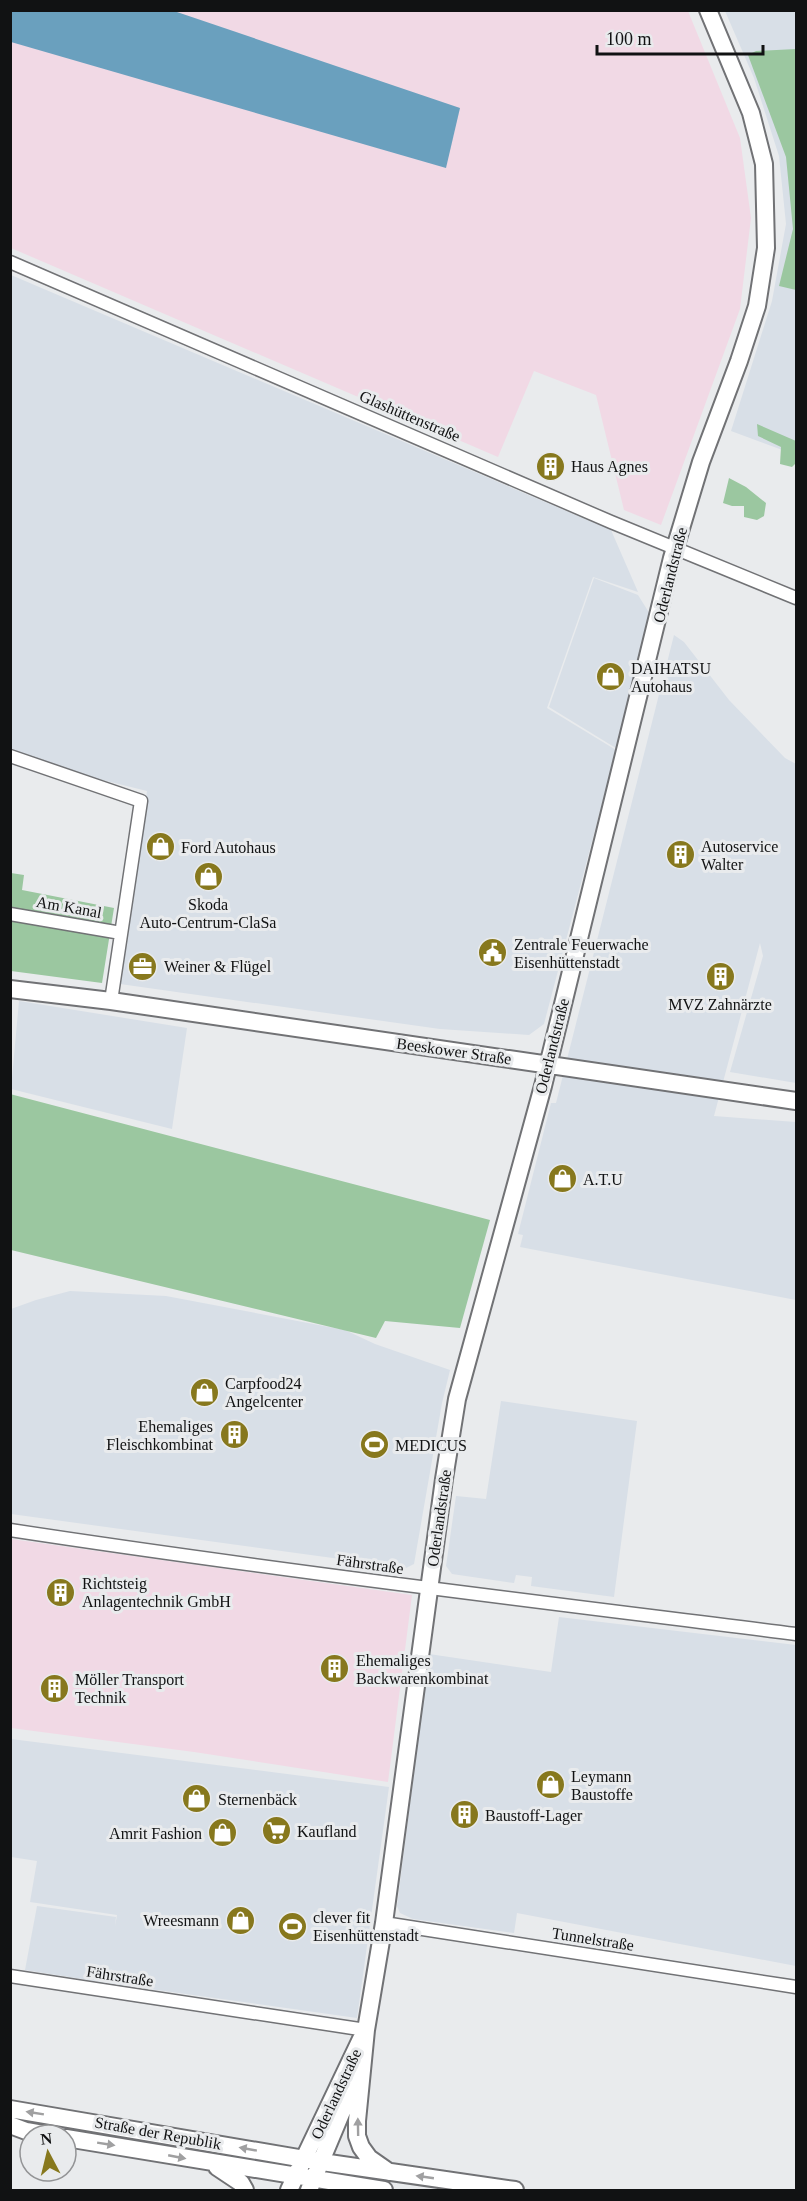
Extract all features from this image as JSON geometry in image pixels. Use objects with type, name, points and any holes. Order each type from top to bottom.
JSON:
[{"type":"street","name":"Oderlandstraße","points":[[389,2172],[369,2158],[357,2136],[362,2063],[384,1923],[444,1479],[457,1399],[548,1065],[675,547],[701,462],[757,306],[766,248],[764,164],[751,113],[708,10]]},
{"type":"street","name":"Glashüttenstraße","points":[[10,262],[796,598]]},
{"type":"street","points":[[10,756],[141,801],[111,1001]]},
{"type":"street","name":"Am Kanal","points":[[10,914],[121,933]]},
{"type":"street","name":"Beeskower Straße","points":[[10,989],[111,1001],[796,1101]]},
{"type":"street","name":"Fährstraße","points":[[10,1530],[429,1588],[796,1634]]},
{"type":"street","name":"Tunnelstraße","points":[[384,1923],[796,1987]]},
{"type":"street","name":"Fährstraße","points":[[10,1976],[366,2030]]},
{"type":"street","name":"Oderlandstraße","points":[[314,2161],[366,2030]]},
{"type":"street","name":"Oderlandstraße","points":[[314,2161],[362,2063]]},
{"type":"street","name":"Straße der Republik","points":[[10,2109],[314,2161],[515,2190]]},
{"type":"street","name":"Straße der Republik","points":[[78,2140],[208,2163],[293,2183],[384,2190]]},
{"type":"street","points":[[293,2183],[314,2161]]},
{"type":"street","points":[[312,2185],[314,2161]]},
{"type":"street","points":[[208,2163],[241,2183],[245,2190]]},
{"type":"shaded area","points":[[11,10],[688,11],[740,138],[751,218],[740,309],[661,525],[624,510],[596,395],[534,371],[498,457],[11,248]]},
{"type":"shaded area","points":[[725,11],[796,11],[796,455],[731,431],[772,301],[786,224],[779,156],[754,78]]},
{"type":"shaded area","points":[[11,275],[611,530],[638,592],[593,577],[547,708],[616,750],[544,1024],[529,1035],[440,1029],[120,984],[147,791],[58,769],[11,750]]},
{"type":"shaded area","points":[[594,578],[638,595],[653,619],[619,750],[549,707]]},
{"type":"shaded area","points":[[674,635],[684,642],[729,700],[785,758],[796,764],[796,1083],[730,1072],[763,956],[760,943],[714,1116],[796,1122],[796,1300],[520,1247],[523,1235],[518,1234],[551,1103],[556,1103]]},
{"type":"shaded area","points":[[19,1001],[187,1028],[172,1129],[11,1089]]},
{"type":"shaded area","points":[[70,1291],[166,1296],[345,1330],[375,1344],[450,1370],[442,1403],[414,1564],[406,1568],[11,1514],[11,1309]]},
{"type":"shaded area","points":[[501,1401],[637,1421],[614,1597],[531,1586],[532,1577],[516,1575],[514,1583],[452,1574],[446,1566],[456,1496],[486,1499]]},
{"type":"shaded area","points":[[11,1539],[412,1595],[388,1782],[194,1752],[11,1728]]},
{"type":"shaded area","points":[[559,1617],[796,1645],[796,1966],[517,1913],[514,1933],[413,1919],[400,1913],[397,1906],[429,1654],[551,1672]]},
{"type":"shaded area","points":[[11,1739],[389,1787],[357,2018],[25,1970],[37,1906],[116,1917],[115,1926],[117,1915],[30,1902],[37,1861],[11,1857]]},
{"type":"green space","points":[[796,49],[796,290],[779,286],[793,229],[786,157],[748,55],[756,51]]},
{"type":"green space","points":[[757,424],[796,441],[796,463],[792,467],[780,464],[781,447],[758,436]]},
{"type":"green space","points":[[729,478],[746,487],[766,503],[764,516],[757,520],[744,517],[744,506],[723,503]]},
{"type":"green space","points":[[11,873],[24,875],[22,890],[114,908],[102,983],[11,971]]},
{"type":"green space","points":[[10,1094],[490,1220],[460,1328],[385,1321],[376,1338],[11,1250]]},
{"type":"water","points":[[10,11],[174,11],[460,108],[446,168],[11,42]]},
{"type":"place","name":"Haus Agnes","points":[[550,466]]},
{"type":"place","name":"DAIHATSU Autohaus","points":[[610,677]]},
{"type":"place","name":"Ford Autohaus","points":[[160,847]]},
{"type":"place","name":"Autoservice Walter","points":[[680,855]]},
{"type":"place","name":"Skoda Auto-Centrum-ClaSa","points":[[208,876]]},
{"type":"place","name":"Zentrale Feuerwache Eisenhüttenstadt","points":[[493,953]]},
{"type":"place","name":"Weiner & Flügel","points":[[143,966]]},
{"type":"place","name":"MVZ Zahnärzte","points":[[720,976]]},
{"type":"place","name":"A.T.U","points":[[562,1179]]},
{"type":"place","name":"Carpfood24 Angelcenter","points":[[204,1392]]},
{"type":"place","name":"Ehemaliges Fleischkombinat","points":[[234,1435]]},
{"type":"place","name":"MEDICUS","points":[[374,1445]]},
{"type":"place","name":"Richtsteig Anlagentechnik GmbH","points":[[61,1592]]},
{"type":"place","name":"Ehemaliges Backwarenkombinat","points":[[335,1669]]},
{"type":"place","name":"Möller Transport Technik","points":[[54,1688]]},
{"type":"place","name":"Leymann Baustoffe","points":[[550,1785]]},
{"type":"place","name":"Sternenbäck","points":[[197,1799]]},
{"type":"place","name":"Baustoff-Lager","points":[[464,1815]]},
{"type":"place","name":"Kaufland","points":[[276,1831]]},
{"type":"place","name":"Amrit Fashion","points":[[223,1833]]},
{"type":"place","name":"Wreesmann","points":[[240,1920]]},
{"type":"place","name":"clever fit Eisenhüttenstadt","points":[[292,1926]]}]
